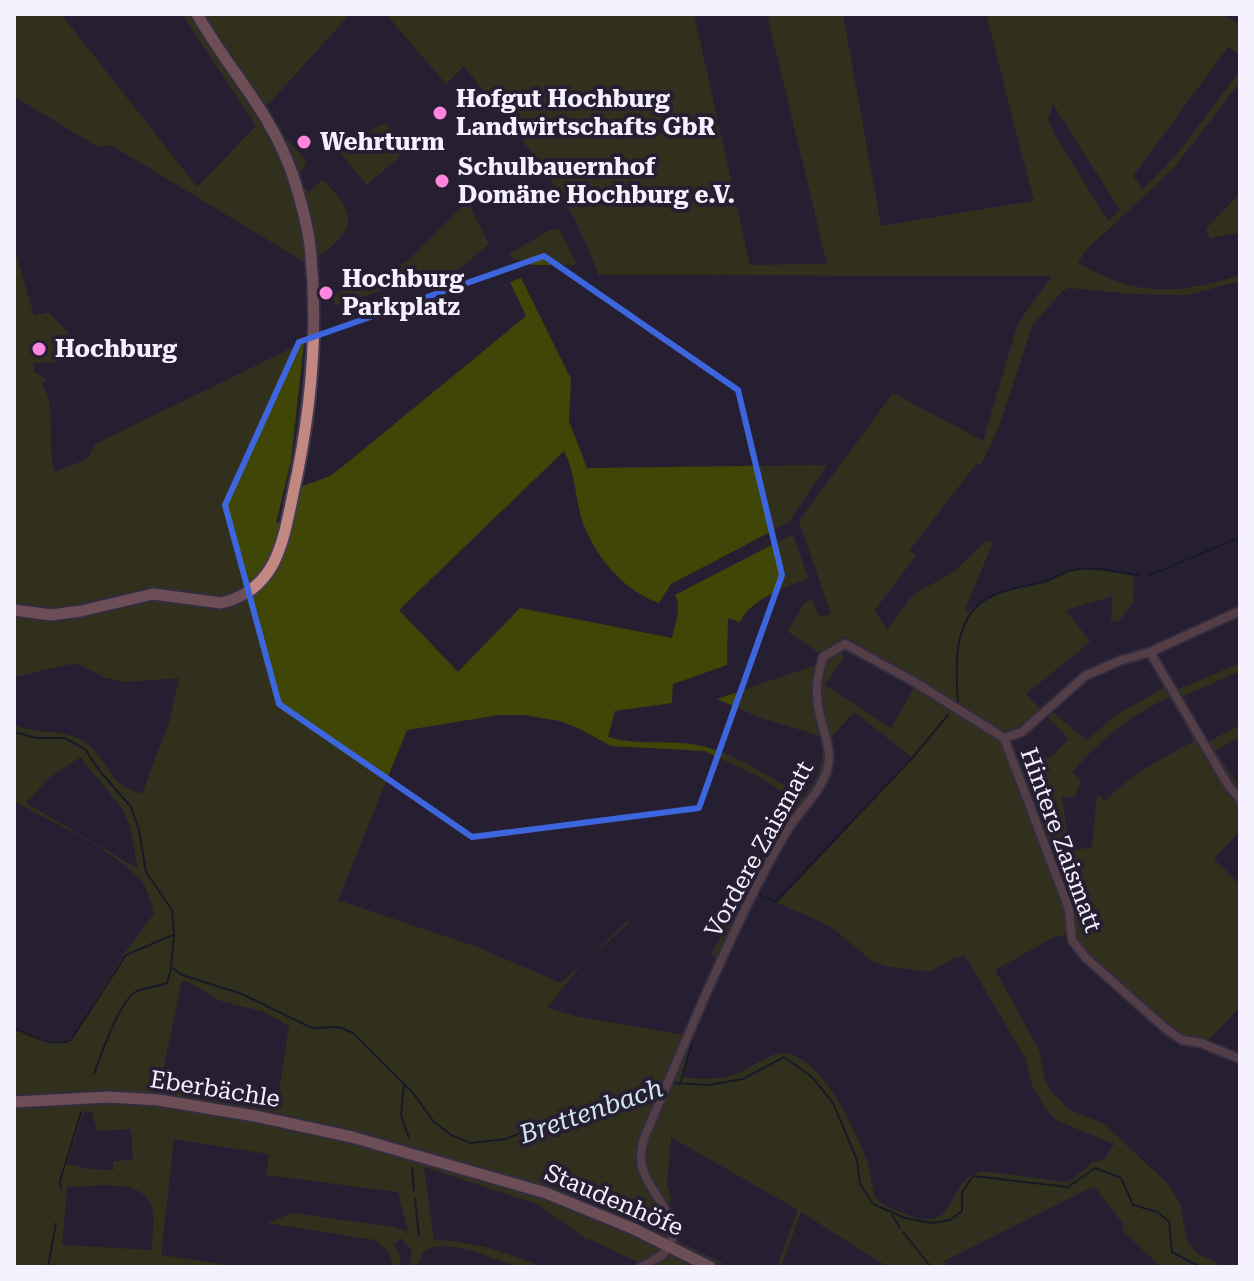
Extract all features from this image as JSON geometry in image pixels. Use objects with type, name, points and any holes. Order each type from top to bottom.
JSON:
[{"type":"street","points":[[14,610],[51,615],[153,594],[221,603],[231,601],[262,580],[272,566],[286,526],[299,465],[313,354],[310,244],[302,205],[281,144],[270,122],[197,14]]},
{"type":"street","points":[[1004,738],[1022,732],[1085,676],[1150,652],[1240,611]]},
{"type":"street","name":"Vordere Zaismatt","points":[[668,1245],[673,1234],[672,1222],[644,1174],[641,1151],[644,1138],[703,995],[755,889],[782,838],[827,770],[829,755],[816,686],[823,657],[845,644],[913,681],[1004,738]]},
{"type":"street","points":[[1150,652],[1228,785],[1240,799]]},
{"type":"street","name":"Hintere Zaismatt","points":[[1004,738],[1069,909],[1072,940],[1086,958],[1166,1029],[1182,1040],[1201,1043],[1240,1059]]},
{"type":"street","name":"Eberbächle","points":[[14,1102],[108,1097],[159,1100],[269,1119],[406,1151]]},
{"type":"street","name":"Staudenhöfe","points":[[406,1151],[546,1193],[668,1245],[710,1267]]},
{"type":"street","points":[[641,1267],[664,1253],[668,1245]]},
{"type":"highlighted area","points":[[544,256],[738,390],[782,575],[699,808],[472,837],[279,704],[225,505],[299,342]]},
{"type":"green space","points":[[14,14],[61,14],[197,187],[256,126],[182,14],[350,14],[264,109],[276,128],[306,160],[299,173],[303,186],[309,192],[321,181],[325,182],[343,204],[348,219],[343,234],[314,258],[314,373],[298,488],[330,476],[342,467],[526,316],[510,282],[521,278],[571,379],[569,421],[587,468],[827,465],[789,522],[671,584],[659,603],[634,590],[601,557],[581,517],[573,475],[564,451],[399,610],[458,672],[520,608],[672,638],[678,610],[675,595],[793,534],[808,578],[761,600],[740,622],[728,618],[727,665],[673,684],[672,703],[615,711],[608,737],[690,744],[715,750],[754,768],[803,797],[820,768],[820,736],[761,718],[717,699],[828,661],[841,653],[845,656],[825,685],[891,728],[918,681],[845,636],[834,647],[818,652],[787,631],[804,604],[812,599],[819,617],[831,614],[799,521],[893,393],[983,441],[1018,323],[1052,276],[599,275],[575,219],[544,168],[464,66],[446,84],[386,14],[694,14],[750,265],[827,264],[767,14],[843,14],[881,226],[1034,201],[986,14],[1222,14],[1240,25],[1240,55],[1228,47],[1133,176],[1143,190],[1177,154],[1240,71],[1240,82],[1173,169],[1086,250],[1078,263],[1119,282],[1138,287],[1177,289],[1240,275],[1240,281],[1188,295],[1063,290],[1032,326],[999,427],[981,465],[977,463],[909,551],[916,555],[875,610],[887,630],[917,592],[953,573],[986,541],[993,542],[965,610],[969,612],[993,595],[1047,581],[1071,570],[1091,568],[1134,575],[1133,602],[1119,621],[1111,621],[1113,596],[1066,610],[1090,642],[1026,694],[1041,710],[1020,728],[999,740],[1007,762],[1051,757],[1069,739],[1046,715],[1052,712],[1087,740],[1116,715],[1164,688],[1148,657],[1157,654],[1177,690],[1240,663],[1240,671],[1182,697],[1208,742],[1240,725],[1240,737],[1215,751],[1240,787],[1240,831],[1214,859],[1240,885],[1240,1007],[1202,1047],[1184,1042],[1117,991],[1085,960],[1067,934],[1054,937],[995,970],[1039,1050],[1045,1079],[1052,1092],[1068,1109],[1104,1124],[1169,1185],[1180,1204],[1187,1241],[1198,1254],[1225,1267],[1161,1267],[1121,1229],[1125,1226],[1094,1186],[944,1261],[951,1267],[888,1267],[801,1212],[781,1267],[777,1267],[798,1210],[671,1137],[667,1185],[671,1199],[667,1205],[675,1219],[676,1240],[730,1267],[648,1267],[588,1240],[537,1204],[424,1167],[434,1240],[490,1248],[542,1267],[522,1267],[447,1246],[424,1251],[416,1267],[409,1267],[412,1251],[401,1238],[394,1244],[400,1257],[400,1267],[393,1267],[389,1252],[375,1240],[267,1223],[293,1213],[394,1227],[408,1232],[398,1192],[266,1175],[269,1154],[174,1139],[161,1255],[240,1267],[14,1267],[14,1027],[49,1041],[71,1039],[124,954],[154,914],[145,887],[128,867],[80,836],[14,801],[14,725],[79,739],[95,751],[115,779],[142,794],[170,720],[179,678],[126,682],[106,678],[76,663],[14,677],[14,247],[34,316],[49,312],[71,336],[57,362],[33,363],[34,372],[46,379],[43,386],[50,404],[51,451],[55,472],[88,459],[94,445],[304,342],[291,461],[276,523],[284,524],[300,445],[309,366],[310,312],[306,313],[306,263],[111,145],[98,147],[14,96]],"holes":[[[1053,104],[1120,210],[1108,221],[1048,120]],[[1170,697],[1194,741],[1136,775],[1105,801],[1097,795],[1092,847],[1070,851],[1062,797],[1075,797],[1081,780],[1072,772],[1106,738],[1141,712]],[[854,712],[912,757],[776,902],[830,926],[872,961],[885,966],[930,972],[955,957],[965,956],[1025,1057],[1032,1085],[1045,1108],[1056,1120],[1114,1144],[1105,1159],[1092,1163],[1073,1179],[1064,1182],[984,1171],[971,1175],[945,1212],[937,1218],[908,1215],[886,1206],[875,1197],[867,1161],[854,1131],[833,1093],[806,1062],[792,1055],[777,1054],[724,1077],[683,1077],[700,1017],[758,889],[789,830],[824,787],[831,774],[834,757],[830,738]],[[499,715],[524,715],[560,721],[611,746],[705,751],[763,779],[795,800],[778,825],[711,955],[716,958],[684,1035],[579,1017],[547,1008],[581,965],[628,921],[561,983],[477,947],[338,900],[407,730]],[[80,757],[122,808],[129,823],[138,869],[26,803],[49,778]],[[182,981],[221,1001],[264,1012],[289,1026],[277,1107],[159,1088]],[[84,1111],[92,1112],[97,1131],[131,1129],[133,1160],[113,1161],[114,1170],[67,1164]],[[118,1186],[142,1193],[153,1213],[151,1250],[62,1245],[67,1187]]]},
{"type":"green space","points":[[385,123],[407,150],[367,185],[337,149]]},
{"type":"green space","points":[[1240,193],[1240,233],[1210,238],[1206,229]]},
{"type":"green space","points":[[464,205],[470,207],[489,244],[447,279],[376,292],[335,306],[333,297],[352,282],[407,262]]},
{"type":"green space","points":[[559,229],[575,265],[533,265],[510,257],[509,254],[550,230]]},
{"type":"waterway","points":[[1148,576],[1240,537]]},
{"type":"waterway","points":[[958,704],[956,673],[959,642],[963,627],[980,603],[994,595],[1047,581],[1073,570],[1086,568],[1139,575]]},
{"type":"waterway","points":[[758,894],[776,902],[913,757],[948,715]]},
{"type":"waterway","name":"Brettenbach","points":[[14,732],[36,738],[65,738],[85,749],[131,807],[139,830],[146,872],[172,910],[174,934],[171,967],[182,975],[242,994],[312,1028],[339,1027],[353,1033],[412,1092],[434,1122],[451,1135],[471,1143],[506,1139],[587,1106],[666,1082]]},
{"type":"waterway","points":[[14,1028],[49,1042],[71,1040],[126,955],[173,935]]},
{"type":"waterway","points":[[94,1074],[111,1029],[130,997],[137,991],[167,983],[171,968]]},
{"type":"waterway","points":[[680,1084],[697,1025]]},
{"type":"waterway","name":"Brettenbach","points":[[672,1083],[708,1085],[743,1079],[784,1057],[812,1077],[833,1103],[857,1160],[860,1184],[873,1204],[905,1218],[932,1223],[950,1220],[962,1211],[962,1192],[973,1176],[1068,1187],[1095,1168],[1121,1178],[1133,1205],[1158,1212],[1169,1222],[1172,1252],[1200,1267]]},
{"type":"waterway","points":[[404,1085],[401,1115],[409,1138]]},
{"type":"waterway","points":[[61,1189],[60,1181],[81,1113]]},
{"type":"waterway","points":[[412,1168],[414,1190]]},
{"type":"waterway","points":[[415,1199],[419,1236]]},
{"type":"waterway","points":[[892,1215],[900,1228]]},
{"type":"waterway","points":[[48,1267],[56,1223]]},
{"type":"waterway","points":[[903,1232],[931,1267]]},
{"type":"place","name":"Hofgut Hochburg Landwirtschafts GbR","points":[[440,113]]},
{"type":"place","name":"Wehrturm","points":[[304,142]]},
{"type":"place","name":"Schulbauernhof Domäne Hochburg e.V.","points":[[442,181]]},
{"type":"place","name":"Hochburg Parkplatz","points":[[326,293]]},
{"type":"place","name":"Hochburg","points":[[39,349]]}]
